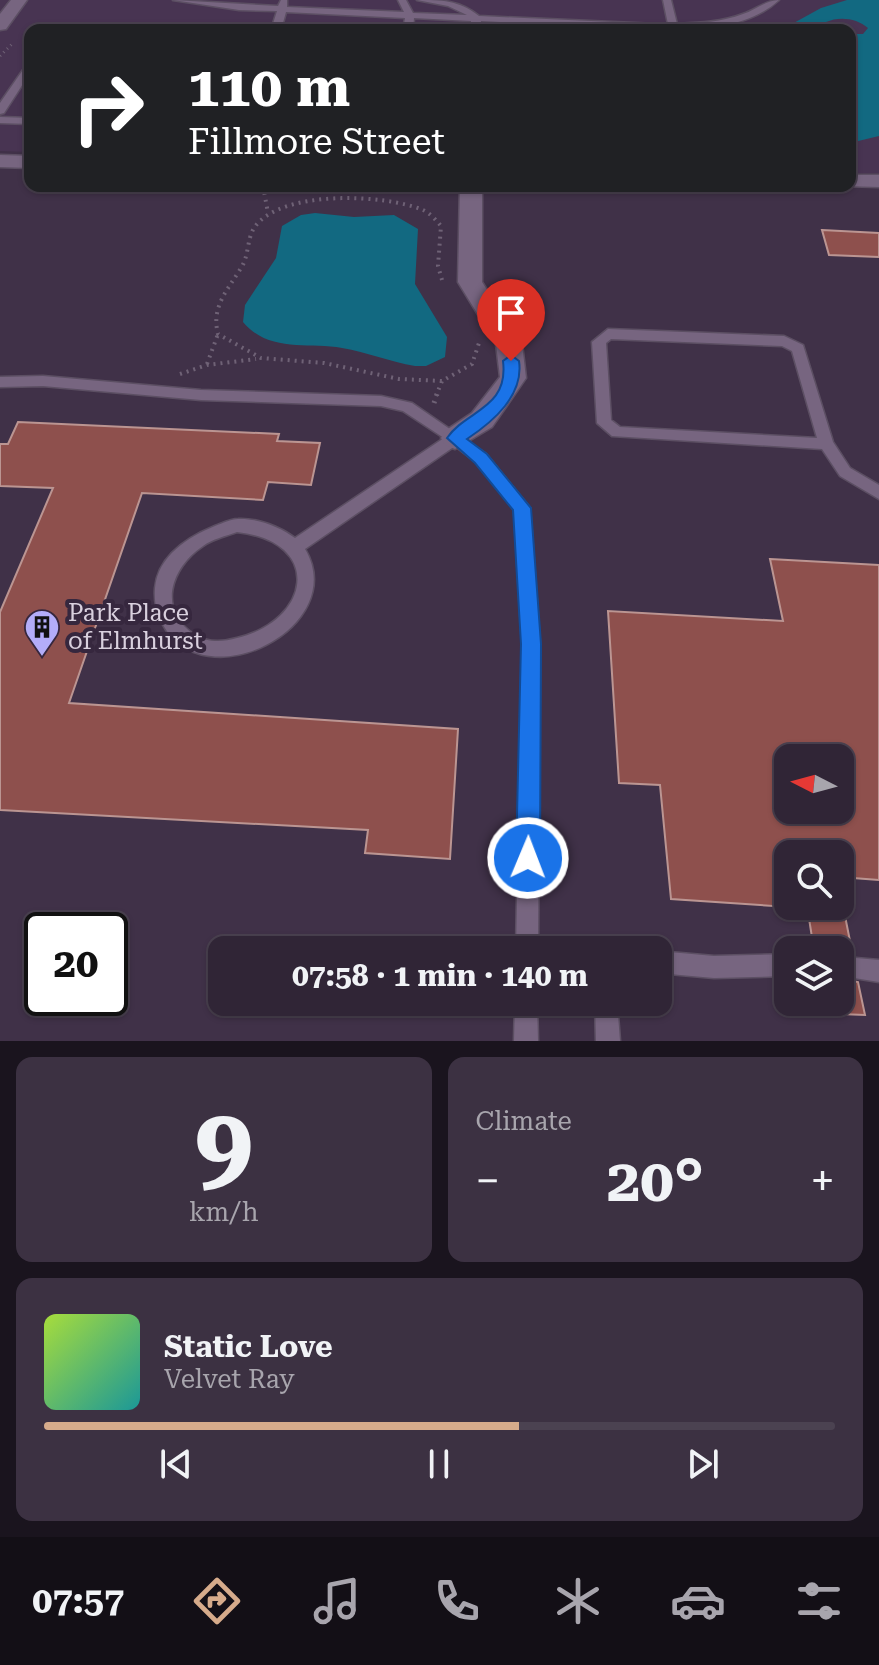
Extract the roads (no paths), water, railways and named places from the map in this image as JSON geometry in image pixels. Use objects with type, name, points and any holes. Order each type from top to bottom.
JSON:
[{"type":"street","points":[[0,25],[19,0]]},
{"type":"street","points":[[0,161],[24,162]]},
{"type":"street","points":[[856,181],[879,181]]},
{"type":"street","points":[[455,438],[482,420],[513,378],[509,344],[470,282],[471,192]]},
{"type":"lane","points":[[177,0],[476,18],[512,24]]},
{"type":"lane","points":[[402,0],[410,15],[409,24]]},
{"type":"lane","points":[[421,0],[446,1],[464,8],[476,18]]},
{"type":"lane","points":[[667,0],[672,24]]},
{"type":"lane","points":[[712,24],[748,16],[775,0]]},
{"type":"lane","points":[[278,24],[285,5]]},
{"type":"lane","points":[[476,18],[476,24]]},
{"type":"lane","points":[[0,111],[24,75]]},
{"type":"lane","points":[[0,120],[24,121]]},
{"type":"lane","points":[[826,444],[617,432],[604,423],[599,342],[608,334],[784,341],[798,348],[826,444],[845,472],[879,493]]},
{"type":"lane","points":[[0,382],[43,381],[186,394],[381,401],[407,407],[481,458],[522,508],[531,644],[527,936]]},
{"type":"lane","points":[[295,547],[455,438]]},
{"type":"lane","points":[[248,526],[280,534],[295,547],[303,564],[303,593],[287,621],[268,636],[245,646],[221,649],[198,645],[179,635],[166,619],[161,599],[164,578],[175,558],[192,542],[213,530],[248,526]]},
{"type":"lane","points":[[672,963],[714,967],[774,965]]},
{"type":"lane","points":[[856,969],[879,971]]},
{"type":"lane","points":[[526,1016],[526,1041]]},
{"type":"lane","points":[[607,1016],[608,1041]]},
{"type":"water","points":[[847,0],[879,0],[879,136],[856,142],[856,34],[863,34],[868,28],[859,22],[842,19],[826,22],[828,24],[792,24],[821,8]]},
{"type":"water","points":[[315,213],[354,217],[394,215],[418,229],[415,284],[447,337],[445,357],[426,366],[415,366],[342,348],[277,342],[253,332],[243,322],[245,305],[276,258],[282,226],[301,215]]},
{"type":"place","name":"Park Place of Elmhurst","points":[[42,658]]}]
